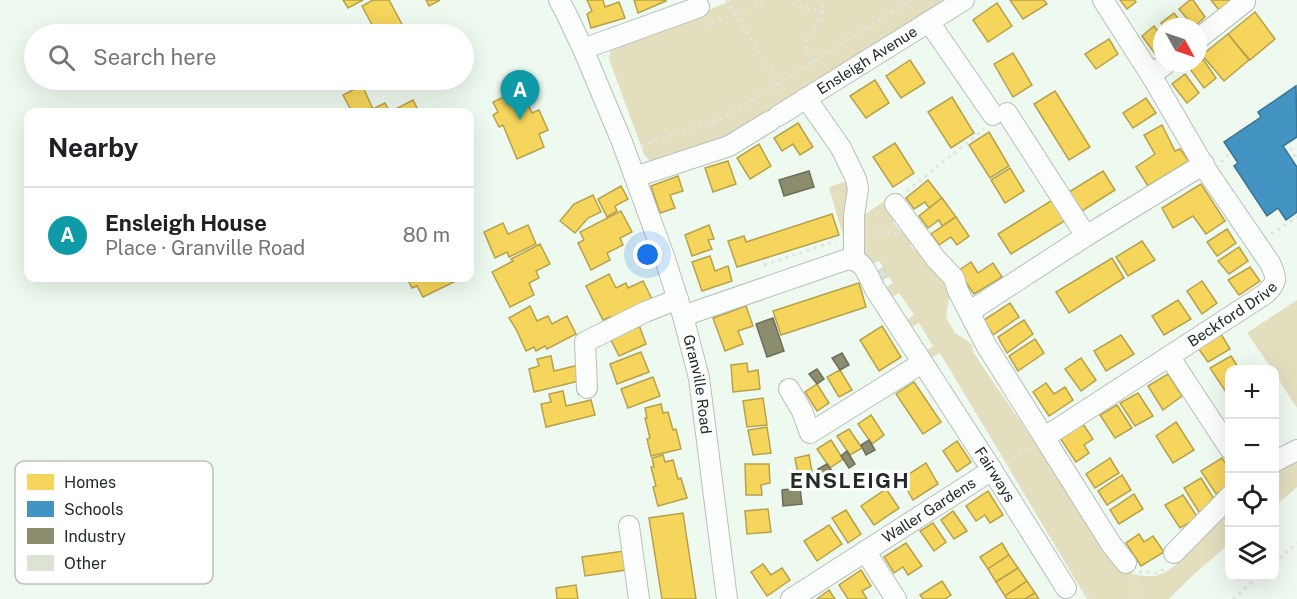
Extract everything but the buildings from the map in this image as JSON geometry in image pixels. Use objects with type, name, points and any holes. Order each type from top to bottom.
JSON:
[{"type":"street","name":"Granville Road","points":[[559,0],[583,49],[635,177],[680,307],[699,378],[727,599]]},
{"type":"street","name":"Ensleigh Avenue","points":[[854,259],[854,215],[858,189],[856,179],[841,148],[787,110],[964,0]]},
{"type":"street","name":"Beckford Drive","points":[[1045,437],[1272,288],[1275,280],[1275,272],[1204,164],[1105,0]]},
{"type":"street","points":[[1207,32],[1245,2]]},
{"type":"street","points":[[583,49],[699,7]]},
{"type":"street","name":"Ensleigh Avenue","points":[[929,22],[995,119],[1086,236]]},
{"type":"street","points":[[1151,75],[1155,72]]},
{"type":"street","points":[[635,177],[729,146],[787,110]]},
{"type":"street","points":[[969,312],[1086,236],[1204,164]]},
{"type":"street","points":[[900,209],[936,259],[954,278],[958,291],[986,345],[1111,544],[1126,563]]},
{"type":"street","points":[[587,388],[585,342],[645,312],[680,307],[854,259]]},
{"type":"street","name":"Fairways","points":[[854,259],[864,267],[875,289],[1066,588]]},
{"type":"street","points":[[1169,356],[1225,441]]},
{"type":"street","points":[[789,389],[802,411],[810,433],[922,363]]},
{"type":"street","points":[[1279,460],[1297,450]]},
{"type":"street","name":"Waller Gardens","points":[[791,599],[992,470]]},
{"type":"street","points":[[1174,553],[1225,501]]},
{"type":"street","points":[[629,526],[639,599]]},
{"type":"street","name":"Waller Gardens","points":[[865,551],[896,599]]},
{"type":"path","points":[[726,0],[778,82],[787,110]]},
{"type":"path","points":[[735,15],[766,0]]},
{"type":"path","points":[[813,62],[807,54],[807,39],[822,12],[824,0]]},
{"type":"path","points":[[625,152],[725,117],[906,1],[911,0]]},
{"type":"path","points":[[792,4],[828,12]]},
{"type":"path","points":[[900,209],[995,119]]},
{"type":"path","points":[[1290,148],[1297,159]]},
{"type":"path","points":[[1256,242],[1297,217]]},
{"type":"path","points":[[992,470],[1004,466],[1045,437]]},
{"type":"path","points":[[1279,559],[1297,543]]},
{"type":"path","points":[[1137,599],[1134,572],[1156,573],[1167,569],[1174,563],[1174,553]]},
{"type":"path","points":[[1233,599],[1253,581]]},
{"type":"shaded area","points":[[730,0],[949,0],[728,139],[653,161],[649,160],[644,154],[609,59],[613,47],[620,42]]},
{"type":"shaded area","points":[[847,181],[852,198],[847,234],[843,236],[829,187]]},
{"type":"shaded area","points":[[887,199],[899,215],[893,222],[900,231],[907,226],[913,233],[911,246],[945,280],[950,292],[946,317],[955,333],[972,344],[973,352],[1106,548],[1125,571],[1145,576],[1164,573],[1177,564],[1219,520],[1225,510],[1225,547],[1169,599],[1087,599],[940,353],[929,359],[924,352],[933,346],[919,323],[910,328],[905,321],[914,315],[899,293],[890,299],[884,289],[893,283],[879,261],[869,266],[864,255],[860,218]]},
{"type":"shaded area","points":[[1297,300],[1297,408],[1279,380],[1279,365],[1269,365],[1247,333]]},
{"type":"shaded area","points":[[1297,456],[1297,487],[1279,503],[1279,473],[1279,466]]},
{"type":"place","name":"Ensleigh House","points":[[520,120]]},
{"type":"district","name":"ENSLEIGH","points":[[850,481]]}]
